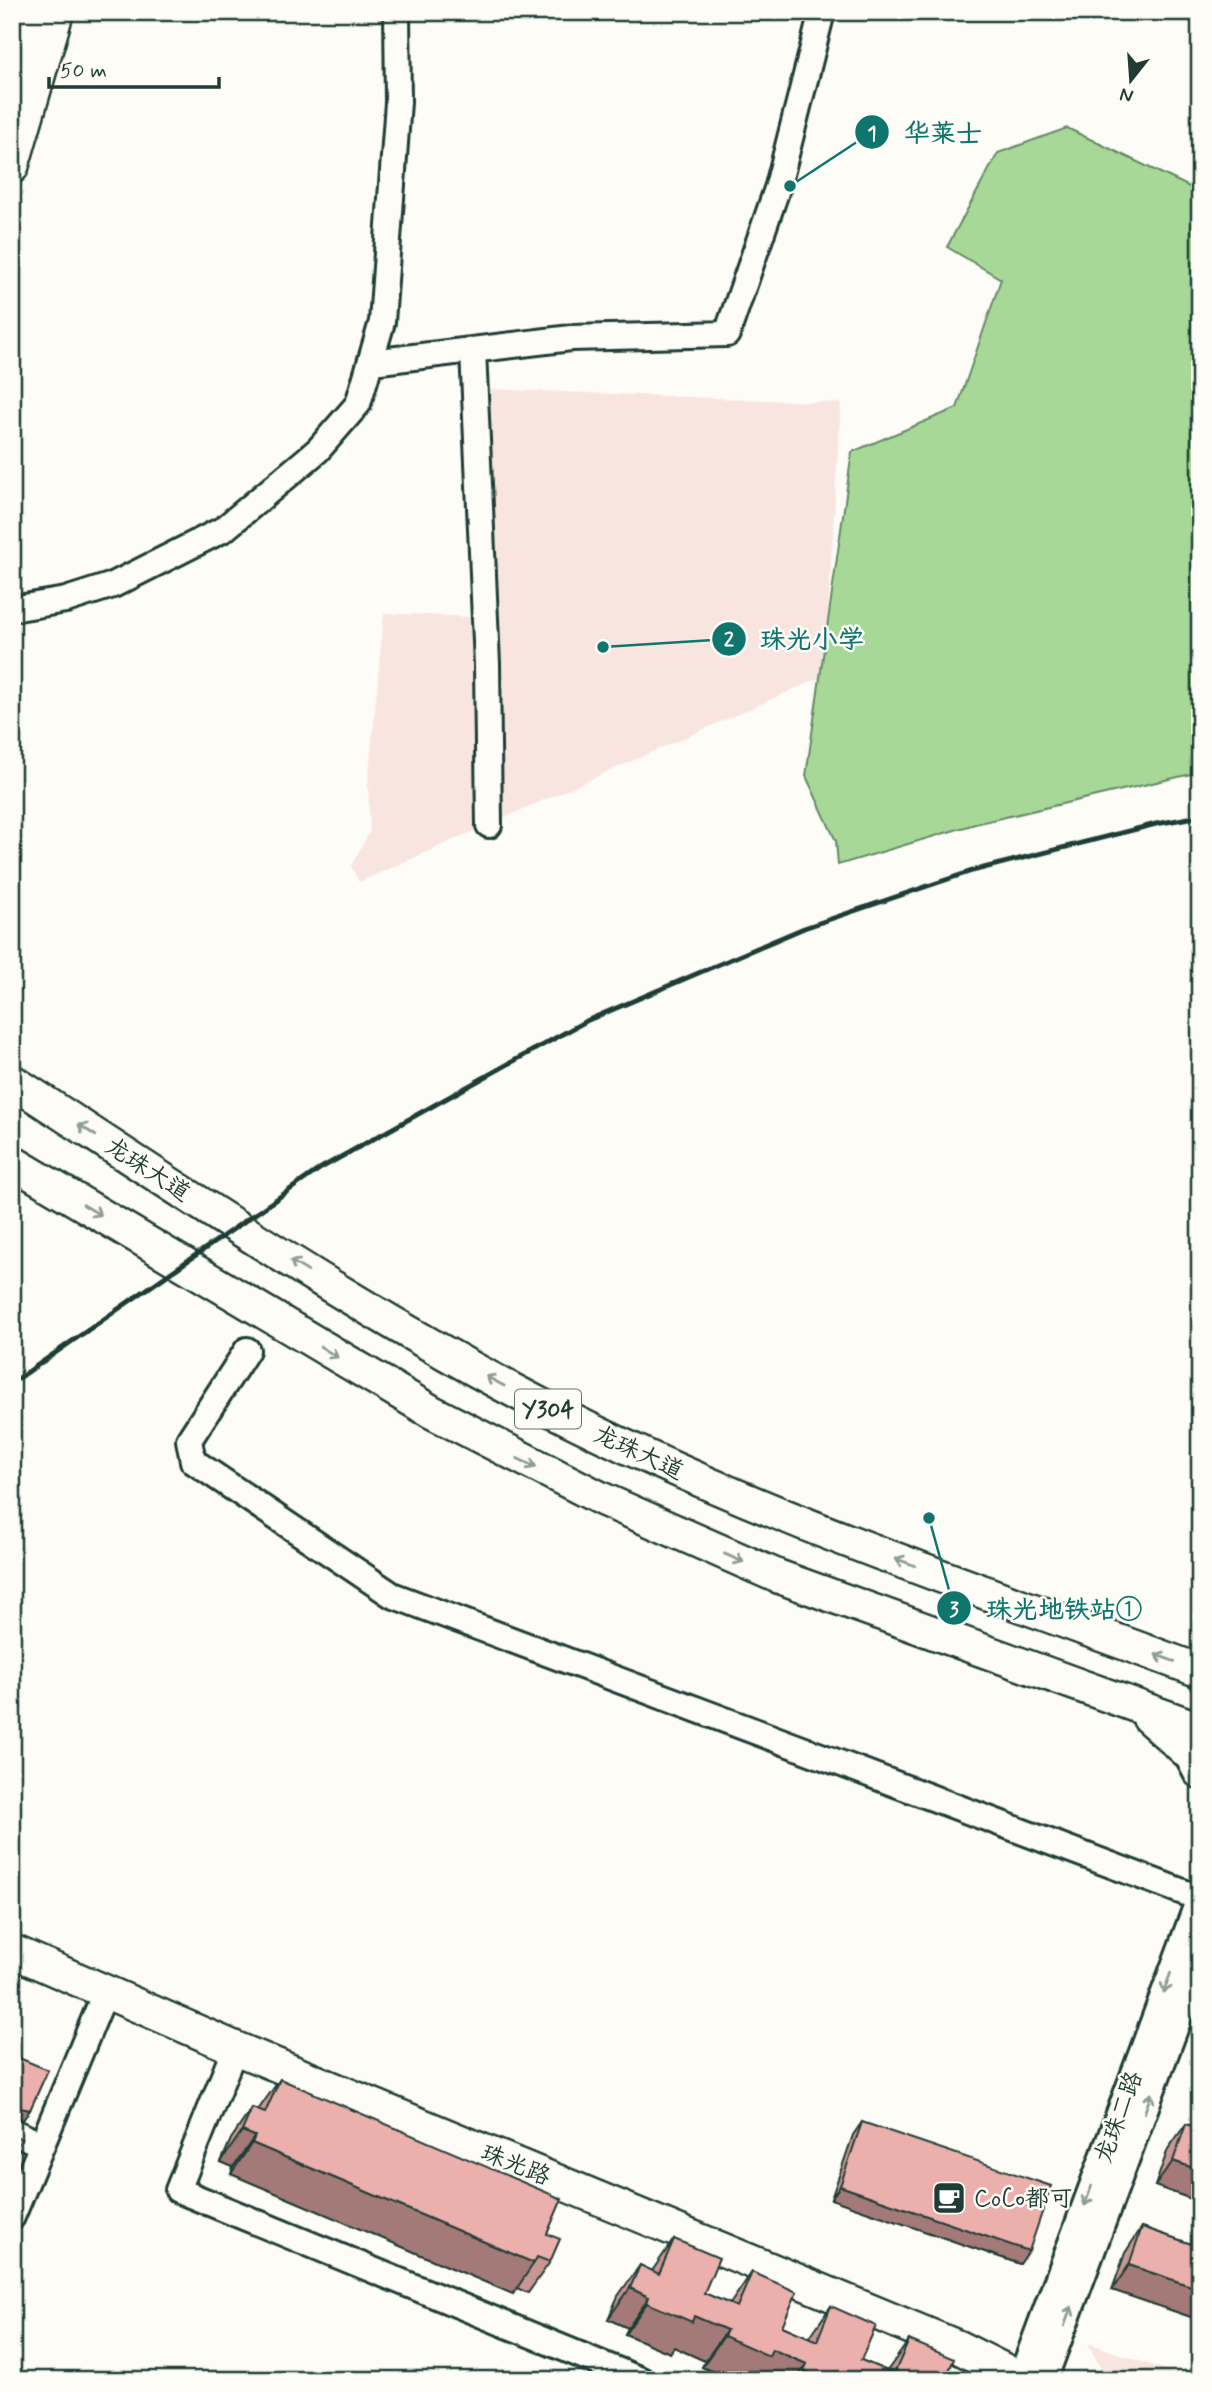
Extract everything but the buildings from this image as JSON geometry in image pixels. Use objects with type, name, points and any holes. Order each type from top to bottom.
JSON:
[{"type":"main road","points":[[12,78],[32,12]]},
{"type":"main road","points":[[12,167],[57,12]]},
{"type":"main road","name":"龙珠大道","points":[[12,1081],[378,1315],[542,1406],[688,1475],[799,1522],[1200,1671]]},
{"type":"main road","points":[[12,1162],[432,1412],[602,1499],[790,1581],[1200,1729]]},
{"type":"main road","points":[[1131,1705],[1166,1731],[1191,1755],[1200,1772]]},
{"type":"main road","name":"珠光路","points":[[12,1951],[235,2048],[958,2347],[1028,2379]]},
{"type":"street","points":[[12,609],[66,600],[113,585],[224,528],[318,450],[358,404],[382,322],[398,102],[397,12]]},
{"type":"street","points":[[372,362],[571,338],[727,334],[778,186],[822,12]]},
{"type":"street","points":[[472,350],[487,664],[489,825]]},
{"type":"street","points":[[247,1350],[189,1440],[192,1461],[392,1595],[1199,1897]]},
{"type":"street","name":"龙珠二路","points":[[1028,2379],[1199,1897]]},
{"type":"street","name":"龙珠二路","points":[[1028,2379],[1200,1962]]},
{"type":"street","points":[[12,2217],[105,1993]]},
{"type":"street","points":[[235,2048],[177,2190],[641,2380]]},
{"type":"street","points":[[12,2130],[42,2145]]},
{"type":"shaded area","points":[[463,388],[841,403],[824,676],[359,882],[351,866],[370,831],[368,784],[384,613],[471,617]]},
{"type":"shaded area","points":[[1088,2343],[1194,2380],[1106,2380]]},
{"type":"green space","points":[[1067,128],[1200,192],[1200,772],[975,824],[838,865],[836,841],[806,776],[852,452],[957,408],[1001,279],[947,247],[998,153]]},
{"type":"railway","points":[[12,1383],[321,1168],[586,1021],[804,928],[972,871],[1156,824],[1200,816]]},
{"type":"place","name":"华莱士","points":[[790,186]]},
{"type":"place","name":"珠光小学","points":[[603,647]]},
{"type":"place","name":"珠光地铁站①","points":[[929,1518]]},
{"type":"place","name":"CoCo都可","points":[[949,2198]]}]
